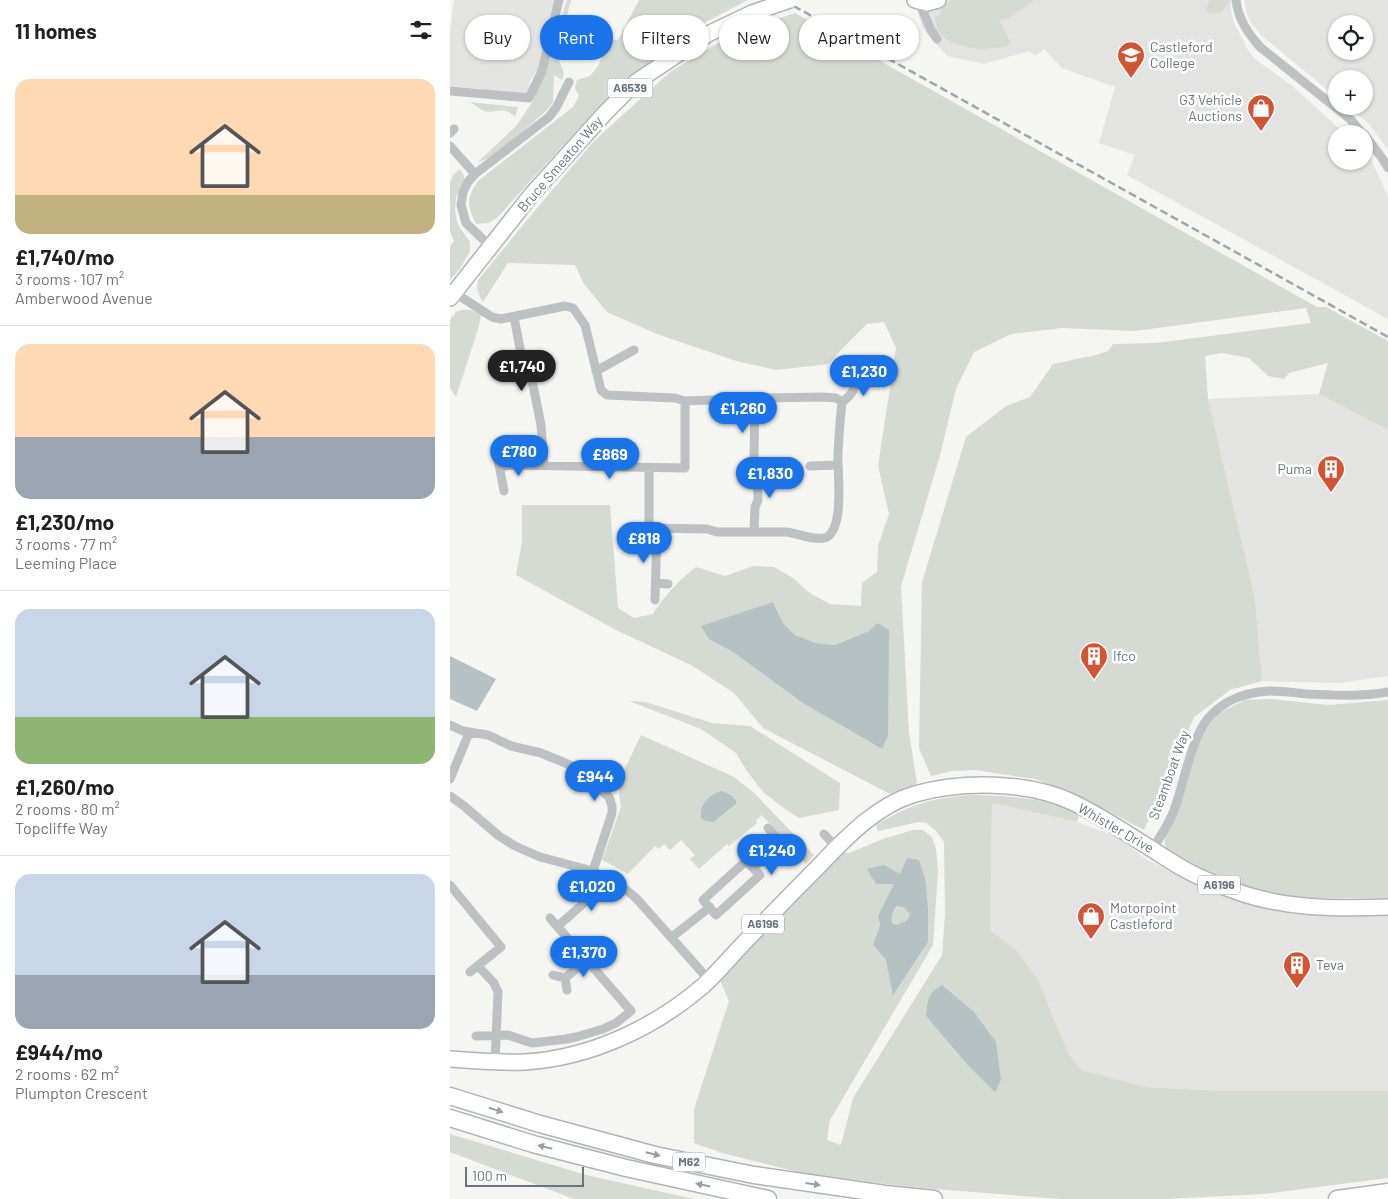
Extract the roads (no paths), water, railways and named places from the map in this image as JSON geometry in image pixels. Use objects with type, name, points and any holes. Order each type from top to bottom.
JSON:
[{"type":"highway","name":"M62","points":[[450,1096],[540,1124],[655,1155],[754,1175],[885,1194],[934,1199]]},
{"type":"highway","name":"M62","points":[[450,1118],[533,1144],[626,1168],[768,1199]]},
{"type":"highway","points":[[1337,1199],[1388,1192]]},
{"type":"main road","name":"Bruce Smeaton Way","points":[[452,295],[532,194],[587,132],[636,82],[708,34],[752,13],[790,0]]},
{"type":"main road","name":"Whistler Drive","points":[[450,1059],[524,1062],[552,1059],[614,1041],[648,1025],[671,1011],[709,980],[861,825],[879,812],[912,795],[958,786],[1007,786],[1039,791],[1069,801],[1094,813],[1184,869],[1216,884],[1253,897],[1311,907],[1388,907]]},
{"type":"street","points":[[450,91],[529,98],[542,71],[559,0]]},
{"type":"street","points":[[1236,0],[1241,21],[1248,34],[1260,47],[1356,125]]},
{"type":"street","points":[[926,1],[929,10],[928,21],[936,39]]},
{"type":"street","points":[[490,246],[466,223],[462,213],[462,192],[476,174],[549,117],[556,108],[569,82]]},
{"type":"street","points":[[450,146],[476,174]]},
{"type":"street","points":[[1373,146],[1388,168]]},
{"type":"street","points":[[452,295],[492,317],[501,319],[565,306],[573,308],[585,325],[601,390],[607,395],[676,398],[685,401],[822,397],[836,398],[842,402]]},
{"type":"street","points":[[514,317],[521,354],[533,385],[541,425],[540,466]]},
{"type":"street","points":[[596,371],[634,350]]},
{"type":"street","points":[[649,468],[649,528],[707,529],[717,532],[795,533],[819,539],[829,536],[835,526],[839,501],[838,465],[842,402],[853,393],[856,375]]},
{"type":"street","points":[[754,532],[754,507],[758,500],[757,465],[754,457],[755,398]]},
{"type":"street","points":[[500,467],[511,465],[685,468],[685,401]]},
{"type":"street","points":[[498,454],[504,491]]},
{"type":"street","points":[[810,466],[838,465]]},
{"type":"street","points":[[655,600],[657,528]]},
{"type":"street","points":[[656,583],[668,584]]},
{"type":"street","name":"Steamboat Way","points":[[1152,849],[1172,813],[1193,747],[1200,732],[1206,721],[1227,702],[1246,694],[1271,691],[1345,695],[1388,692]]},
{"type":"street","points":[[450,725],[469,733],[488,735],[511,746],[556,758],[570,766],[608,797],[612,806],[612,813],[593,871]]},
{"type":"street","points":[[450,779],[469,733]]},
{"type":"street","points":[[450,796],[499,836],[515,846],[540,857],[593,871],[611,879],[636,898],[709,980]]},
{"type":"street","points":[[768,828],[796,858]]},
{"type":"street","points":[[824,834],[837,848]]},
{"type":"street","points":[[753,868],[781,842]]},
{"type":"street","points":[[746,861],[753,868],[760,875],[716,914],[703,900],[746,861]]},
{"type":"street","points":[[558,926],[611,879]]},
{"type":"street","points":[[450,885],[501,947],[470,972]]},
{"type":"street","points":[[672,937],[710,907]]},
{"type":"street","points":[[476,1036],[514,1036],[532,1043],[576,1037],[616,1023],[631,1011],[550,918]]},
{"type":"street","points":[[565,978],[587,960]]},
{"type":"street","points":[[478,966],[494,983],[498,992],[495,1062]]},
{"type":"street","points":[[553,975],[565,978]]},
{"type":"street","points":[[565,978],[567,990]]},
{"type":"railway","points":[[783,0],[1388,337]]},
{"type":"place","name":"Castleford College","points":[[1131,79]]},
{"type":"place","name":"G3 Vehicle Auctions","points":[[1261,132]]},
{"type":"place","name":"Puma","points":[[1331,493]]},
{"type":"place","name":"Ifco","points":[[1094,680]]},
{"type":"place","name":"Motorpoint Castleford","points":[[1091,940]]},
{"type":"place","name":"Teva","points":[[1297,989]]}]
